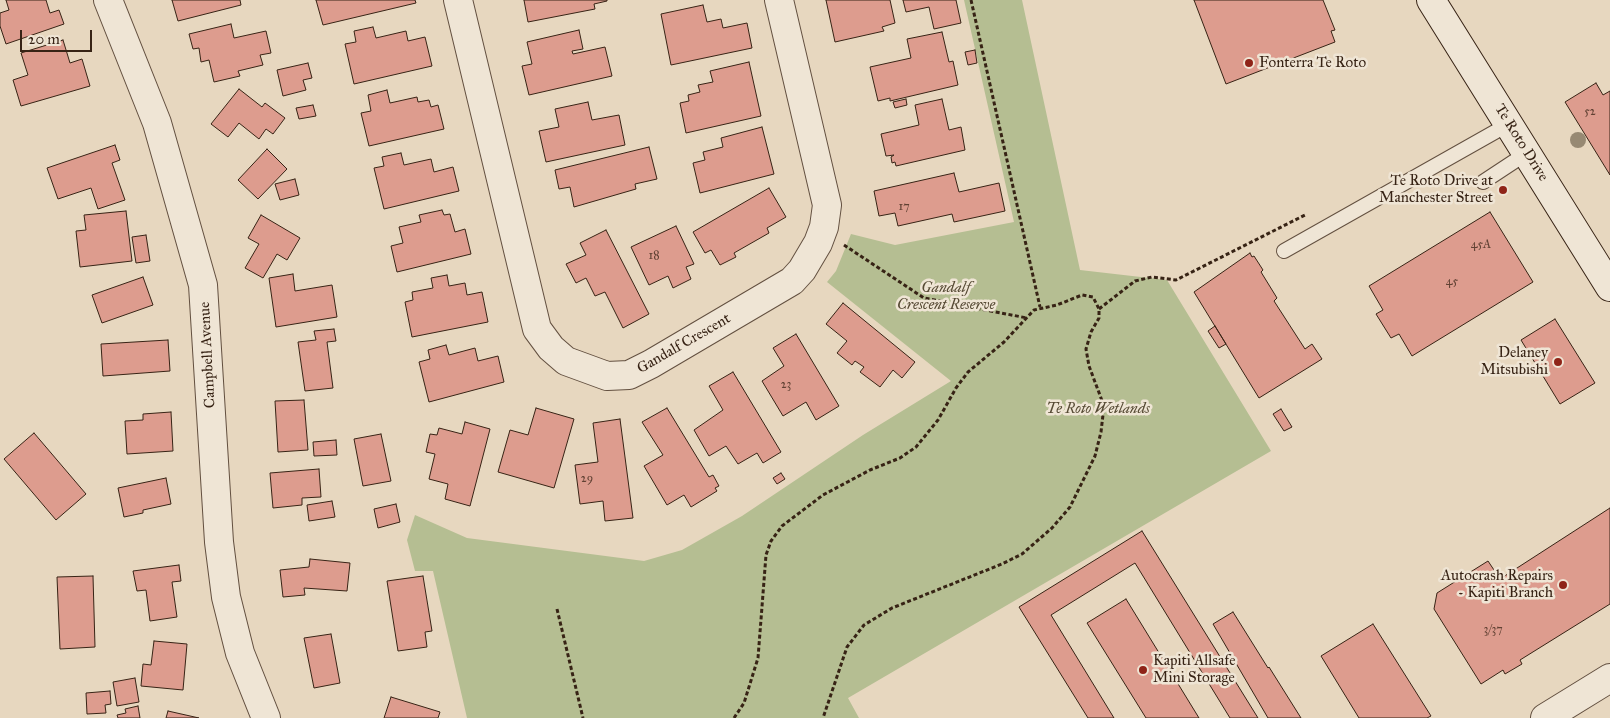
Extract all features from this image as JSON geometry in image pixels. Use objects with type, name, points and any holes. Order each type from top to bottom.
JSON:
[{"type":"street","name":"Campbell Avenue","points":[[108,0],[157,123],[203,285],[219,542],[226,597],[240,653],[266,718]]},
{"type":"street","name":"Gandalf Crescent","points":[[458,0],[537,329],[551,348],[566,361],[607,376],[630,375],[792,281],[806,264],[823,230],[827,205],[779,0]]},
{"type":"street","name":"Te Roto Drive","points":[[1431,0],[1608,280]]},
{"type":"street","points":[[1545,718],[1610,678]]},
{"type":"lane","points":[[1284,251],[1509,124]]},
{"type":"lane","points":[[1483,182],[1527,153]]},
{"type":"path","points":[[971,0],[1040,307]]},
{"type":"path","points":[[1099,309],[1135,281],[1152,277],[1176,280],[1315,210]]},
{"type":"path","points":[[823,230],[924,298],[1027,318]]},
{"type":"path","points":[[734,718],[744,702],[758,658],[766,555],[771,541],[782,526],[823,495],[870,470],[900,458],[916,447],[934,426],[956,388],[968,372],[1034,310],[1040,307],[1058,305],[1082,295],[1093,298],[1099,309],[1099,318],[1091,332],[1086,349],[1089,366],[1104,406],[1102,432],[1095,456],[1070,507],[1052,528],[1022,554],[1002,564],[892,608],[864,625],[847,647],[823,718]]},
{"type":"path","points":[[557,609],[583,718]]},
{"type":"green space","name":"Te Roto Wetlands","points":[[964,0],[1022,0],[1080,270],[1167,280],[1271,451],[848,698],[859,718],[467,718],[433,571],[415,571],[407,540],[415,515],[467,538],[644,561],[682,550],[742,516],[863,435],[951,381],[827,282],[836,271],[851,234],[895,245],[1014,222]]},
{"type":"building","points":[[6,0],[46,0],[50,13],[59,10],[64,24],[6,44],[0,26],[0,13],[9,10]]},
{"type":"building","points":[[172,0],[240,0],[241,5],[178,21]]},
{"type":"building","points":[[316,0],[415,0],[416,3],[323,25]]},
{"type":"building","points":[[524,0],[607,1],[594,4],[595,9],[528,22]]},
{"type":"building","points":[[826,0],[890,0],[895,23],[882,27],[884,31],[835,42]]},
{"type":"building","points":[[903,0],[956,0],[961,23],[934,29],[929,7],[906,12]]},
{"type":"building","name":"Fonterra Te Roto","points":[[1194,0],[1323,0],[1335,30],[1331,31],[1335,42],[1226,84]]},
{"type":"building","points":[[703,5],[707,22],[721,19],[723,28],[747,23],[752,48],[671,65],[661,14]]},
{"type":"building","points":[[231,24],[234,38],[266,31],[271,53],[260,55],[263,65],[238,71],[240,76],[214,82],[209,60],[201,62],[199,48],[193,49],[189,34]]},
{"type":"building","points":[[373,27],[376,38],[406,31],[408,41],[425,37],[432,66],[354,84],[345,44],[356,42],[354,31]]},
{"type":"building","points":[[579,30],[583,49],[572,51],[573,54],[605,47],[612,76],[529,95],[522,66],[532,64],[527,42]]},
{"type":"building","points":[[942,32],[949,62],[953,61],[958,85],[890,101],[890,98],[878,101],[870,67],[911,58],[907,39]]},
{"type":"building","points":[[63,40],[70,63],[82,59],[90,86],[21,106],[13,80],[28,75],[21,53]]},
{"type":"building","points":[[975,50],[977,63],[968,65],[965,52]]},
{"type":"building","points":[[749,62],[761,116],[686,133],[680,103],[689,101],[688,95],[700,92],[698,85],[713,82],[710,71]]},
{"type":"building","points":[[308,63],[312,78],[303,80],[306,90],[283,96],[277,70]]},
{"type":"building","points":[[1596,83],[1603,95],[1610,91],[1610,175],[1565,102]]},
{"type":"building","points":[[239,89],[262,107],[265,103],[285,118],[273,134],[266,129],[259,139],[239,123],[228,137],[211,124]]},
{"type":"building","points":[[387,90],[390,103],[417,97],[418,102],[429,100],[431,107],[438,105],[444,129],[369,146],[361,113],[371,111],[368,95]]},
{"type":"building","points":[[906,99],[907,105],[895,108],[893,102]]},
{"type":"building","points":[[942,99],[949,130],[961,127],[965,150],[896,166],[895,162],[892,163],[891,157],[894,155],[886,156],[881,134],[919,125],[915,105]]},
{"type":"building","points":[[588,102],[592,120],[619,115],[625,145],[546,162],[539,131],[559,127],[555,109]]},
{"type":"building","points":[[313,105],[316,116],[299,119],[296,108]]},
{"type":"building","points":[[762,127],[774,174],[700,193],[693,163],[705,160],[703,152],[723,147],[721,138]]},
{"type":"building","points":[[115,145],[120,160],[112,163],[125,200],[98,209],[91,188],[58,199],[47,168]]},
{"type":"building","points":[[649,147],[657,179],[635,184],[636,189],[574,207],[570,187],[559,189],[555,170]]},
{"type":"building","points":[[267,149],[287,169],[258,199],[238,180]]},
{"type":"building","points":[[401,153],[404,165],[431,159],[434,172],[453,167],[459,191],[384,209],[374,168],[384,166],[382,157]]},
{"type":"building","points":[[954,173],[959,192],[999,183],[1005,211],[954,222],[952,214],[898,226],[895,213],[879,216],[874,191]]},
{"type":"building","points":[[295,179],[299,195],[280,200],[275,184]]},
{"type":"building","points":[[769,188],[786,217],[767,228],[769,233],[734,253],[736,257],[720,265],[711,250],[705,253],[693,232]]},
{"type":"building","points":[[442,210],[444,215],[450,214],[455,232],[465,229],[471,254],[397,272],[391,246],[403,243],[399,227],[421,222],[419,215]]},
{"type":"building","points":[[126,211],[132,261],[80,267],[76,231],[86,230],[84,215]]},
{"type":"building","points":[[1490,212],[1533,282],[1412,356],[1399,334],[1391,338],[1376,314],[1383,310],[1369,286]]},
{"type":"building","points":[[261,215],[300,238],[287,260],[277,254],[263,278],[245,268],[259,244],[248,238]]},
{"type":"building","points":[[676,226],[694,264],[686,267],[691,279],[673,288],[668,276],[649,285],[631,247]]},
{"type":"building","points":[[606,230],[649,314],[623,328],[605,292],[595,296],[586,278],[576,283],[566,264],[586,255],[580,243]]},
{"type":"building","points":[[146,235],[150,261],[136,263],[132,237]]},
{"type":"building","points":[[1250,253],[1263,270],[1261,272],[1277,298],[1274,301],[1305,349],[1312,344],[1322,359],[1259,398],[1194,292]]},
{"type":"building","points":[[293,274],[295,291],[332,285],[337,317],[276,327],[269,278]]},
{"type":"building","points":[[447,275],[449,286],[465,283],[467,295],[482,292],[488,322],[412,337],[405,302],[413,300],[412,292],[433,288],[431,278]]},
{"type":"building","points":[[143,277],[153,305],[102,323],[92,295]]},
{"type":"building","points":[[843,303],[915,362],[902,378],[893,370],[880,387],[860,372],[864,367],[855,361],[852,365],[837,353],[847,341],[826,324]]},
{"type":"building","name":"Delaney Mitsubishi","points":[[1555,319],[1595,383],[1560,404],[1521,340]]},
{"type":"building","points":[[1215,326],[1226,344],[1219,348],[1208,331]]},
{"type":"building","points":[[334,329],[336,341],[327,342],[333,388],[305,391],[298,342],[316,340],[314,331]]},
{"type":"building","points":[[796,334],[839,406],[816,420],[806,402],[783,416],[762,381],[784,366],[773,348]]},
{"type":"building","points":[[168,340],[170,371],[103,376],[101,344]]},
{"type":"building","points":[[446,345],[449,355],[475,348],[478,361],[498,356],[504,382],[429,402],[419,362],[430,359],[428,350]]},
{"type":"building","points":[[733,372],[781,452],[763,463],[757,453],[738,464],[726,446],[709,456],[694,430],[723,410],[709,386]]},
{"type":"building","points":[[304,400],[308,450],[278,452],[275,401]]},
{"type":"building","points":[[536,408],[574,419],[554,488],[498,472],[510,430],[528,435]]},
{"type":"building","points":[[667,408],[709,477],[713,475],[719,486],[715,488],[717,491],[691,507],[684,495],[667,505],[644,466],[663,455],[642,422]]},
{"type":"building","points":[[1281,409],[1292,427],[1284,431],[1273,414]]},
{"type":"building","points":[[171,412],[173,451],[127,454],[125,421],[143,420],[143,414]]},
{"type":"building","points":[[620,419],[633,518],[605,521],[603,501],[580,504],[575,465],[598,462],[593,423]]},
{"type":"building","points":[[465,422],[490,429],[470,506],[445,499],[448,484],[429,479],[435,454],[426,452],[430,434],[437,435],[439,428],[462,434]]},
{"type":"building","points":[[34,433],[86,494],[56,520],[4,459]]},
{"type":"building","points":[[381,434],[391,481],[363,486],[354,439]]},
{"type":"building","points":[[336,440],[337,455],[314,456],[313,442]]},
{"type":"building","points":[[319,469],[321,497],[302,498],[302,505],[273,508],[270,473]]},
{"type":"building","points":[[781,473],[785,479],[777,484],[773,478]]},
{"type":"building","points":[[166,478],[171,504],[143,510],[143,513],[124,517],[118,488]]},
{"type":"building","points":[[332,501],[335,517],[309,521],[307,505]]},
{"type":"building","points":[[396,504],[400,522],[378,528],[374,509]]},
{"type":"building","points":[[1610,508],[1610,604],[1520,660],[1522,664],[1505,674],[1503,670],[1481,684],[1434,609],[1437,593],[1488,561],[1500,579]]},
{"type":"building","points":[[1142,531],[1258,718],[1230,718],[1135,563],[1051,615],[1114,718],[1088,718],[1019,607]]},
{"type":"building","points":[[310,559],[350,563],[347,591],[304,588],[305,595],[283,597],[280,570],[309,567]]},
{"type":"building","points":[[179,565],[181,581],[172,582],[177,617],[150,621],[146,590],[137,591],[133,571]]},
{"type":"building","points":[[93,576],[95,647],[60,649],[57,577]]},
{"type":"building","points":[[423,576],[432,631],[425,632],[427,647],[398,651],[387,581]]},
{"type":"building","name":"Kapiti Allsafe Mini Storage","points":[[1126,599],[1199,718],[1146,718],[1087,623]]},
{"type":"building","points":[[1233,612],[1301,718],[1268,718],[1213,624]]},
{"type":"building","points":[[1373,624],[1431,716],[1427,718],[1359,718],[1321,656]]},
{"type":"building","points":[[331,634],[340,683],[314,688],[304,638]]},
{"type":"building","points":[[154,641],[187,644],[183,690],[141,686],[143,664],[151,665]]},
{"type":"building","points":[[135,678],[139,702],[117,706],[113,682]]},
{"type":"building","points":[[110,691],[111,704],[105,705],[106,713],[87,714],[86,693]]},
{"type":"building","points":[[391,697],[440,712],[438,718],[384,718]]},
{"type":"building","points":[[138,706],[140,718],[118,718],[117,715],[126,713],[125,709]]},
{"type":"building","points":[[168,711],[199,718],[166,718]]},
{"type":"place","name":"Fonterra Te Roto","points":[[1249,63]]},
{"type":"place","name":"Te Roto Drive at Manchester Street","points":[[1503,190]]},
{"type":"place","name":"Delaney Mitsubishi","points":[[1558,362]]},
{"type":"place","name":"Autocrash Repairs - Kapiti Branch","points":[[1563,585]]},
{"type":"place","name":"Kapiti Allsafe Mini Storage","points":[[1143,670]]},
{"type":"park label","name":"Gandalf Crescent Reserve","points":[[946,296]]}]
